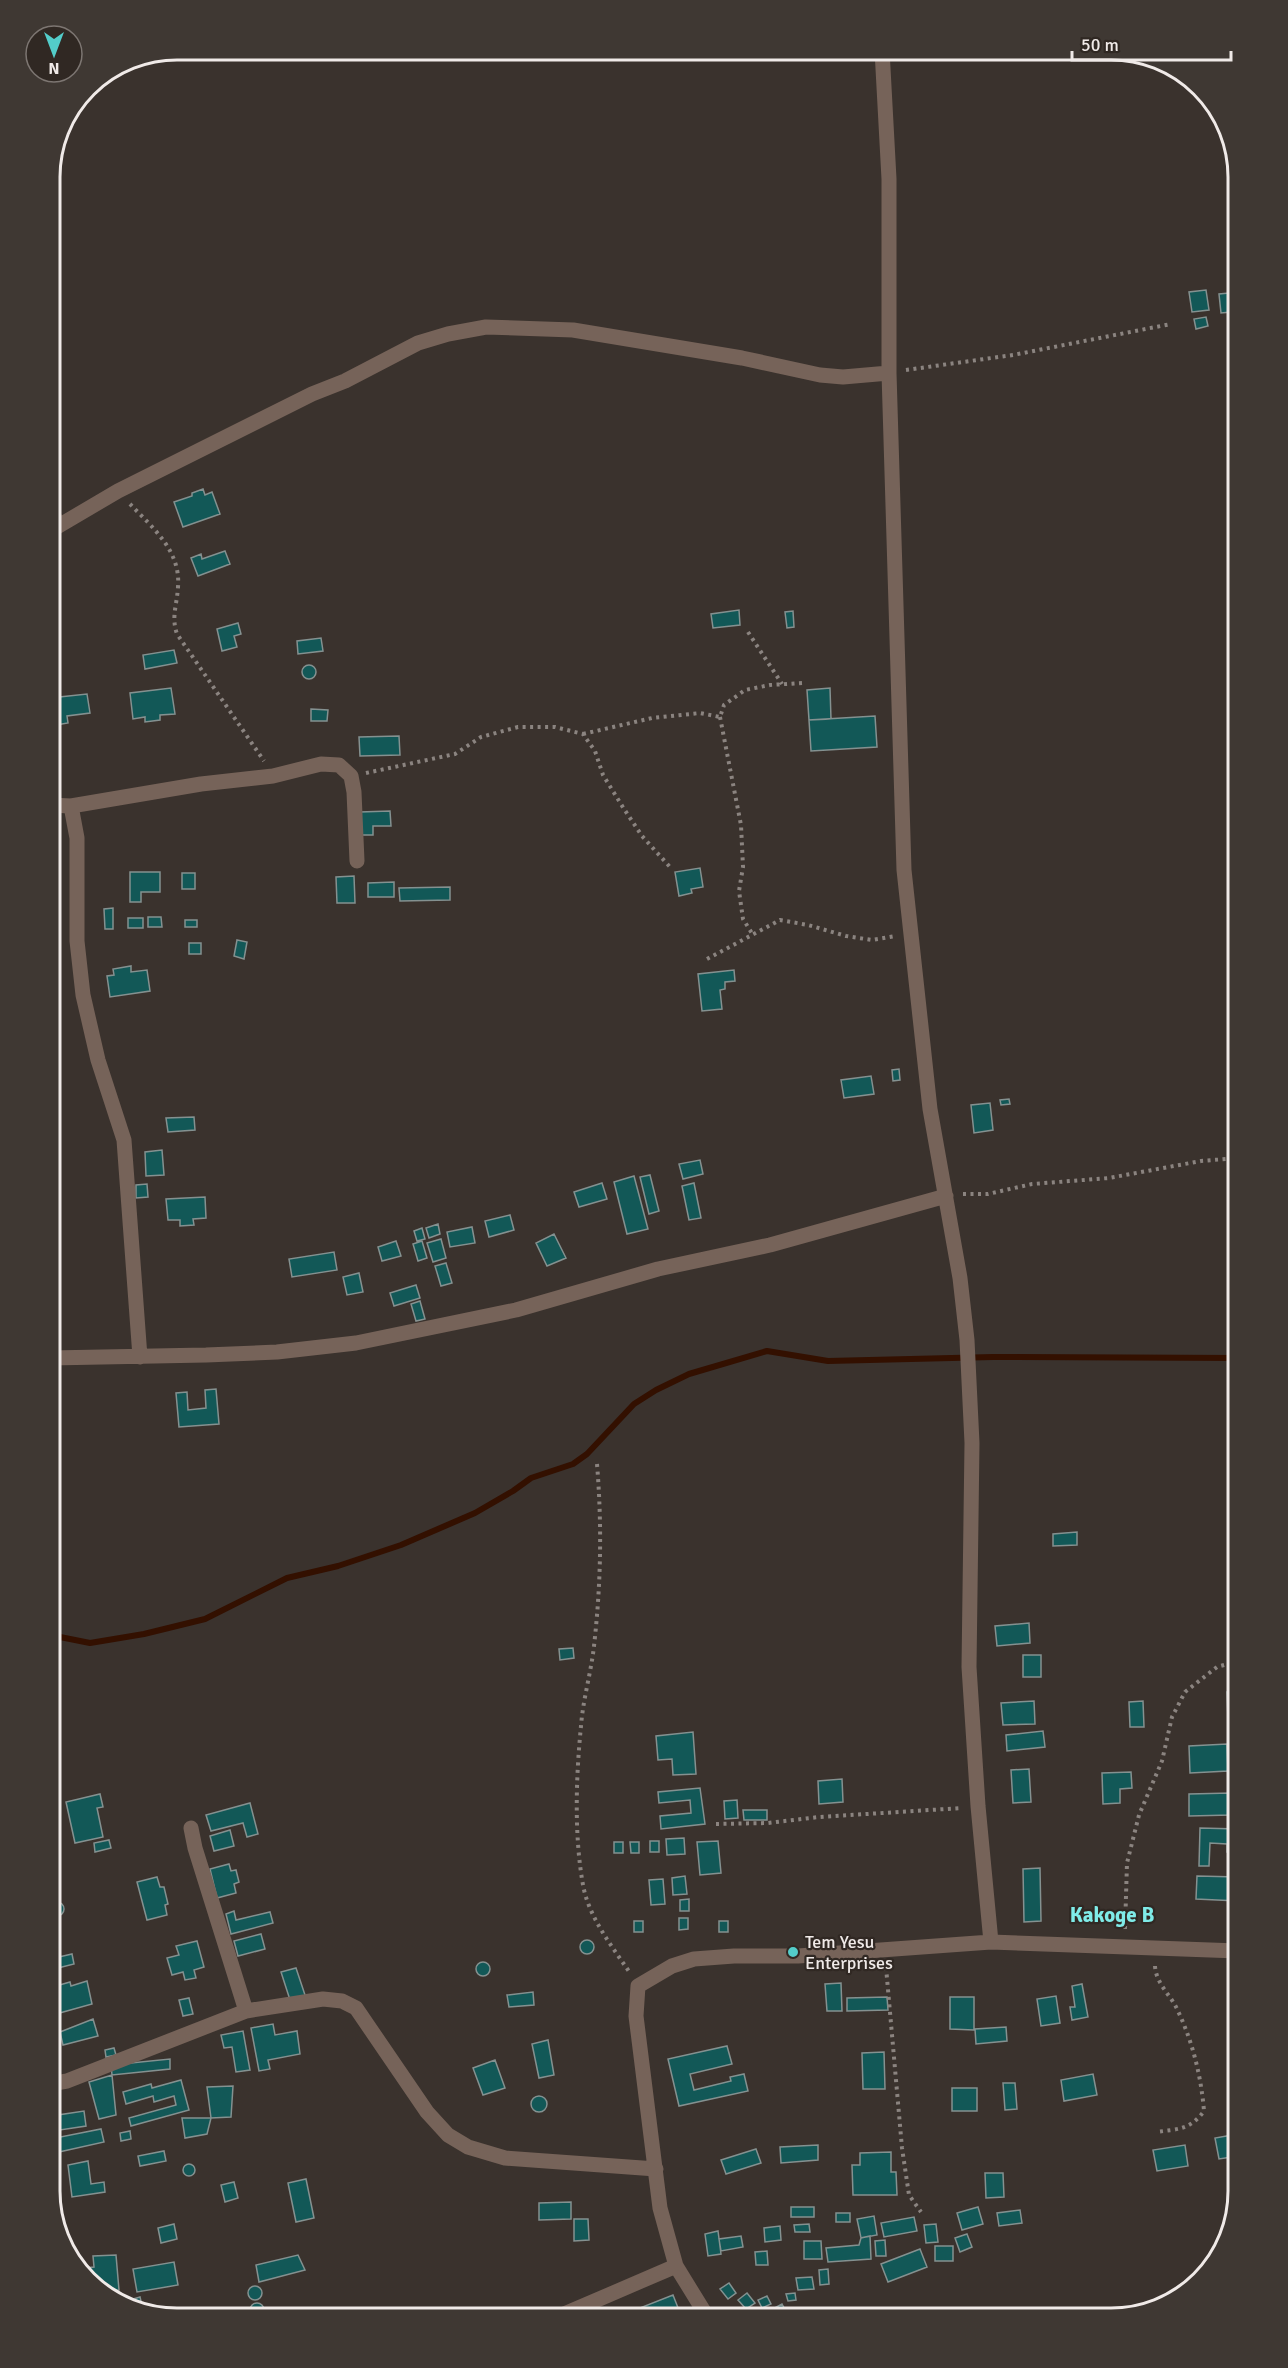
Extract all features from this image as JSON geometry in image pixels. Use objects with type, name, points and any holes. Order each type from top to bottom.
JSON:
[{"type":"street","points":[[883,60],[889,179],[889,374],[903,859],[909,933],[930,1109],[960,1278],[969,1371],[972,1443],[969,1667],[978,1806],[991,1942]]},
{"type":"street","points":[[60,525],[118,490],[312,394],[345,381],[418,343],[448,334],[486,327],[573,330],[742,358],[820,375],[843,377],[889,374]]},
{"type":"street","points":[[60,805],[71,806],[201,784],[273,776],[321,764],[339,765],[351,776],[354,792],[357,861]]},
{"type":"street","points":[[71,806],[77,838],[77,941],[83,995],[98,1060],[124,1140],[140,1358]]},
{"type":"street","points":[[60,1358],[140,1358],[277,1352],[356,1343],[516,1310],[658,1269],[770,1245],[946,1196]]},
{"type":"street","points":[[191,1828],[195,1848],[246,2011]]},
{"type":"street","points":[[702,2308],[676,2266],[660,2208],[636,2016],[638,1986],[672,1966],[694,1959],[734,1956],[798,1956],[991,1942],[1228,1950]]},
{"type":"street","points":[[60,2082],[246,2011],[323,2000],[342,2001],[356,2008],[427,2112],[448,2135],[468,2147],[505,2158],[656,2169]]},
{"type":"street","points":[[578,2308],[676,2266]]},
{"type":"path","points":[[889,374],[917,367],[1013,355],[1171,324]]},
{"type":"path","points":[[118,490],[166,543],[177,567],[178,587],[173,623],[177,634],[273,776]]},
{"type":"path","points":[[748,633],[782,684]]},
{"type":"path","points":[[753,935],[743,919],[739,891],[743,867],[741,825],[720,717],[724,705],[745,690],[802,683]]},
{"type":"path","points":[[351,776],[455,754],[482,737],[518,727],[555,727],[583,734],[661,717],[700,713],[720,717]]},
{"type":"path","points":[[583,734],[595,751],[603,775],[642,836],[670,867]]},
{"type":"path","points":[[707,959],[780,920],[872,940],[909,933]]},
{"type":"path","points":[[946,1196],[988,1194],[1032,1184],[1109,1178],[1201,1161],[1228,1159]]},
{"type":"path","points":[[597,1464],[602,1537],[601,1571],[594,1648],[581,1725],[577,1807],[583,1887],[598,1926],[638,1986]]},
{"type":"path","points":[[1124,1945],[1127,1863],[1139,1815],[1162,1761],[1172,1717],[1185,1692],[1217,1667],[1228,1664]]},
{"type":"path","points":[[716,1824],[902,1814],[978,1806]]},
{"type":"path","points":[[1155,1947],[1156,1975],[1179,2013],[1200,2075],[1204,2111],[1196,2122],[1183,2128],[1156,2132]]},
{"type":"path","points":[[885,1951],[902,2148],[909,2195],[921,2212]]},
{"type":"building","points":[[1206,290],[1209,310],[1192,312],[1189,292]]},
{"type":"building","points":[[1228,293],[1228,312],[1221,313],[1219,294]]},
{"type":"building","points":[[1206,317],[1208,326],[1196,329],[1194,319]]},
{"type":"building","points":[[203,489],[205,495],[212,492],[220,514],[183,527],[174,502],[192,496],[192,493]]},
{"type":"building","points":[[225,551],[230,564],[198,576],[191,558],[201,554],[202,559]]},
{"type":"building","points":[[739,610],[740,625],[713,628],[711,614]]},
{"type":"building","points":[[793,611],[794,627],[787,628],[785,612]]},
{"type":"building","points":[[238,623],[241,634],[234,636],[237,647],[222,651],[217,629]]},
{"type":"building","points":[[321,638],[323,651],[298,654],[297,641]]},
{"type":"building","points":[[174,650],[177,663],[145,669],[143,655]]},
{"type":"building","points":[[309,665],[314,667],[316,672],[314,677],[309,679],[304,677],[302,672],[304,667]]},
{"type":"building","points":[[171,688],[175,714],[160,715],[160,720],[145,722],[145,717],[133,719],[130,693]]},
{"type":"building","points":[[830,688],[831,719],[809,720],[807,690]]},
{"type":"building","points":[[87,694],[90,713],[67,716],[68,723],[60,724],[60,697]]},
{"type":"building","points":[[311,709],[328,710],[327,721],[311,721]]},
{"type":"building","points":[[875,716],[877,747],[811,751],[809,720]]},
{"type":"building","points":[[399,736],[400,755],[360,756],[359,737]]},
{"type":"building","points":[[390,811],[391,826],[373,826],[373,835],[361,835],[360,812]]},
{"type":"building","points":[[700,868],[703,887],[691,889],[692,893],[679,896],[675,872]]},
{"type":"building","points":[[130,872],[160,872],[160,892],[141,892],[141,902],[130,902]]},
{"type":"building","points":[[182,873],[195,873],[195,889],[182,889]]},
{"type":"building","points":[[354,876],[355,903],[337,903],[336,877]]},
{"type":"building","points":[[394,882],[394,897],[368,897],[368,883]]},
{"type":"building","points":[[450,887],[450,900],[400,901],[399,888]]},
{"type":"building","points":[[113,908],[113,929],[105,929],[104,909]]},
{"type":"building","points":[[148,917],[161,917],[162,927],[148,927]]},
{"type":"building","points":[[128,918],[143,918],[143,928],[128,928]]},
{"type":"building","points":[[185,920],[197,920],[197,927],[185,927]]},
{"type":"building","points":[[237,940],[247,942],[244,959],[234,956]]},
{"type":"building","points":[[189,943],[201,943],[201,954],[189,954]]},
{"type":"building","points":[[131,966],[131,972],[147,970],[150,991],[110,997],[107,976],[114,975],[113,969]]},
{"type":"building","points":[[734,970],[735,981],[725,982],[725,989],[720,990],[722,1009],[702,1011],[698,974]]},
{"type":"building","points":[[899,1069],[900,1080],[893,1081],[892,1070]]},
{"type":"building","points":[[871,1076],[874,1094],[844,1098],[841,1080]]},
{"type":"building","points":[[1009,1099],[1010,1104],[1001,1105],[1000,1100]]},
{"type":"building","points":[[990,1103],[993,1130],[974,1133],[971,1105]]},
{"type":"building","points":[[194,1117],[195,1130],[168,1132],[166,1118]]},
{"type":"building","points":[[162,1150],[164,1175],[146,1176],[145,1152]]},
{"type":"building","points":[[700,1160],[703,1174],[683,1179],[679,1164]]},
{"type":"building","points":[[650,1175],[659,1211],[649,1214],[640,1177]]},
{"type":"building","points":[[634,1176],[648,1229],[627,1234],[614,1182]]},
{"type":"building","points":[[602,1183],[607,1199],[579,1207],[574,1192]]},
{"type":"building","points":[[694,1183],[701,1218],[689,1220],[682,1186]]},
{"type":"building","points":[[147,1184],[148,1197],[136,1198],[136,1185]]},
{"type":"building","points":[[205,1197],[206,1218],[193,1219],[194,1225],[180,1226],[180,1220],[168,1220],[166,1199]]},
{"type":"building","points":[[510,1215],[514,1230],[489,1237],[485,1221]]},
{"type":"building","points":[[438,1224],[440,1234],[429,1238],[426,1228]]},
{"type":"building","points":[[472,1227],[475,1243],[450,1247],[447,1232]]},
{"type":"building","points":[[422,1228],[425,1239],[417,1241],[414,1231]]},
{"type":"building","points":[[554,1234],[566,1258],[547,1266],[536,1243]]},
{"type":"building","points":[[441,1239],[446,1258],[433,1262],[427,1243]]},
{"type":"building","points":[[396,1241],[401,1256],[382,1261],[378,1247]]},
{"type":"building","points":[[422,1241],[427,1258],[418,1261],[413,1244]]},
{"type":"building","points":[[334,1252],[337,1270],[292,1277],[289,1259]]},
{"type":"building","points":[[446,1263],[452,1283],[441,1286],[435,1266]]},
{"type":"building","points":[[359,1273],[363,1292],[347,1295],[343,1277]]},
{"type":"building","points":[[416,1285],[420,1298],[394,1306],[390,1293]]},
{"type":"building","points":[[420,1301],[425,1319],[416,1321],[411,1304]]},
{"type":"building","points":[[216,1389],[219,1424],[179,1427],[176,1393],[187,1392],[188,1410],[206,1408],[205,1390]]},
{"type":"building","points":[[1077,1532],[1077,1545],[1053,1546],[1053,1534]]},
{"type":"building","points":[[1029,1623],[1030,1643],[997,1646],[995,1626]]},
{"type":"building","points":[[573,1648],[574,1658],[560,1660],[559,1649]]},
{"type":"building","points":[[1023,1655],[1041,1655],[1041,1677],[1023,1677]]},
{"type":"building","points":[[1034,1701],[1035,1724],[1003,1725],[1001,1703]]},
{"type":"building","points":[[1143,1701],[1144,1727],[1130,1727],[1129,1702]]},
{"type":"building","points":[[1043,1731],[1045,1747],[1007,1751],[1006,1735]]},
{"type":"building","points":[[693,1732],[696,1774],[673,1775],[672,1759],[658,1760],[656,1736]]},
{"type":"building","points":[[1227,1744],[1228,1771],[1190,1773],[1189,1746]]},
{"type":"building","points":[[1029,1769],[1031,1802],[1013,1803],[1011,1770]]},
{"type":"building","points":[[1131,1772],[1132,1788],[1120,1789],[1120,1803],[1103,1804],[1102,1773]]},
{"type":"building","points":[[842,1779],[843,1802],[819,1804],[818,1781]]},
{"type":"building","points":[[700,1788],[705,1824],[661,1829],[660,1816],[691,1813],[690,1800],[659,1803],[658,1792]]},
{"type":"building","points":[[1228,1793],[1228,1815],[1189,1816],[1189,1794]]},
{"type":"building","points":[[100,1794],[103,1807],[97,1808],[103,1837],[75,1843],[66,1802]]},
{"type":"building","points":[[737,1800],[738,1818],[725,1819],[724,1801]]},
{"type":"building","points":[[250,1803],[258,1834],[247,1837],[243,1823],[211,1831],[206,1815]]},
{"type":"building","points":[[743,1810],[767,1810],[767,1820],[744,1820]]},
{"type":"building","points":[[1200,1828],[1228,1829],[1228,1852],[1227,1844],[1210,1843],[1209,1866],[1199,1866]]},
{"type":"building","points":[[230,1830],[234,1846],[214,1851],[210,1836]]},
{"type":"building","points":[[684,1838],[685,1854],[667,1855],[666,1839]]},
{"type":"building","points":[[109,1840],[111,1848],[95,1852],[94,1843]]},
{"type":"building","points":[[650,1841],[659,1841],[659,1852],[650,1852]]},
{"type":"building","points":[[718,1841],[721,1873],[700,1875],[697,1842]]},
{"type":"building","points":[[614,1842],[623,1842],[623,1853],[614,1853]]},
{"type":"building","points":[[630,1842],[639,1842],[639,1853],[631,1853]]},
{"type":"building","points":[[229,1864],[231,1871],[236,1870],[239,1882],[234,1884],[236,1893],[217,1898],[210,1869]]},
{"type":"building","points":[[1040,1868],[1041,1921],[1024,1922],[1023,1869]]},
{"type":"building","points":[[685,1876],[687,1894],[673,1895],[672,1878]]},
{"type":"building","points":[[1197,1876],[1228,1877],[1228,1901],[1196,1899]]},
{"type":"building","points":[[157,1877],[160,1887],[164,1887],[168,1904],[165,1905],[167,1915],[147,1920],[137,1882]]},
{"type":"building","points":[[663,1879],[665,1904],[651,1905],[649,1880]]},
{"type":"building","points":[[689,1899],[689,1911],[680,1911],[680,1900]]},
{"type":"building","points":[[60,1902],[64,1906],[64,1912],[60,1916]]},
{"type":"building","points":[[234,1911],[236,1920],[270,1912],[273,1923],[231,1934],[226,1914]]},
{"type":"building","points":[[679,1918],[688,1918],[688,1929],[679,1930]]},
{"type":"building","points":[[634,1921],[643,1921],[643,1932],[634,1932]]},
{"type":"building","points":[[719,1921],[728,1921],[728,1932],[719,1932]]},
{"type":"building","points":[[261,1934],[265,1949],[238,1956],[234,1941]]},
{"type":"building","points":[[584,1940],[590,1940],[594,1947],[590,1954],[584,1954],[580,1950],[580,1944]]},
{"type":"building","points":[[197,1941],[204,1967],[194,1970],[196,1978],[185,1980],[183,1972],[172,1975],[167,1958],[179,1955],[176,1946]]},
{"type":"building","points":[[72,1954],[74,1964],[60,1968],[60,1957]]},
{"type":"building","points":[[480,1962],[486,1962],[490,1969],[486,1976],[480,1976],[476,1972],[476,1966]]},
{"type":"building","points":[[296,1968],[306,1998],[291,2003],[281,1972]]},
{"type":"building","points":[[87,1981],[92,2004],[60,2013],[60,1985],[70,1982],[71,1986]]},
{"type":"building","points":[[841,1983],[842,2011],[827,2011],[825,1984]]},
{"type":"building","points":[[1082,1984],[1088,2017],[1072,2020],[1070,2007],[1075,2007],[1072,1986]]},
{"type":"building","points":[[533,1992],[534,2005],[509,2007],[507,1995]]},
{"type":"building","points":[[1056,1996],[1060,2023],[1041,2026],[1037,1999]]},
{"type":"building","points":[[887,1997],[888,2010],[847,2011],[847,1998]]},
{"type":"building","points":[[950,1997],[974,1997],[974,2030],[950,2029]]},
{"type":"building","points":[[189,1998],[193,2014],[183,2016],[179,2000]]},
{"type":"building","points":[[93,2019],[98,2036],[63,2045],[60,2032]]},
{"type":"building","points":[[273,2024],[275,2035],[297,2031],[300,2054],[268,2060],[270,2069],[259,2071],[251,2028]]},
{"type":"building","points":[[1006,2027],[1007,2041],[976,2044],[975,2029]]},
{"type":"building","points":[[243,2031],[250,2070],[236,2072],[232,2047],[224,2048],[221,2035]]},
{"type":"building","points":[[548,2040],[554,2075],[539,2078],[532,2044]]},
{"type":"building","points":[[727,2046],[732,2064],[690,2074],[694,2090],[731,2081],[730,2077],[744,2074],[748,2091],[679,2106],[668,2059]]},
{"type":"building","points":[[114,2048],[116,2055],[106,2057],[105,2050]]},
{"type":"building","points":[[884,2052],[885,2089],[863,2089],[862,2053]]},
{"type":"building","points":[[170,2059],[170,2069],[112,2075],[111,2065]]},
{"type":"building","points":[[495,2060],[505,2088],[483,2095],[473,2068]]},
{"type":"building","points":[[1093,2074],[1097,2095],[1064,2101],[1061,2080]]},
{"type":"building","points":[[112,2075],[116,2115],[99,2119],[89,2082]]},
{"type":"building","points":[[181,2080],[189,2110],[131,2126],[129,2118],[176,2105],[174,2096],[154,2102],[153,2096],[126,2104],[123,2092],[151,2084],[152,2088]]},
{"type":"building","points":[[1003,2083],[1015,2083],[1017,2109],[1005,2110]]},
{"type":"building","points":[[233,2086],[231,2117],[211,2118],[207,2087]]},
{"type":"building","points":[[952,2088],[977,2088],[977,2111],[952,2111]]},
{"type":"building","points":[[539,2096],[545,2098],[547,2104],[545,2110],[539,2112],[533,2110],[531,2104],[533,2098]]},
{"type":"building","points":[[84,2111],[86,2126],[60,2130],[60,2115]]},
{"type":"building","points":[[182,2118],[211,2118],[207,2134],[185,2138]]},
{"type":"building","points":[[101,2129],[104,2142],[60,2152],[60,2137]]},
{"type":"building","points":[[130,2131],[131,2139],[121,2141],[120,2133]]},
{"type":"building","points":[[1228,2136],[1228,2158],[1219,2159],[1215,2138]]},
{"type":"building","points":[[818,2145],[818,2160],[781,2163],[780,2147]]},
{"type":"building","points":[[1185,2145],[1188,2166],[1157,2171],[1153,2150]]},
{"type":"building","points":[[756,2149],[761,2163],[726,2174],[721,2160]]},
{"type":"building","points":[[164,2151],[166,2161],[140,2166],[138,2156]]},
{"type":"building","points":[[891,2152],[891,2172],[896,2172],[897,2195],[853,2195],[852,2165],[860,2165],[860,2153]]},
{"type":"building","points":[[88,2161],[91,2184],[104,2182],[105,2192],[72,2197],[68,2165]]},
{"type":"building","points":[[191,2164],[194,2165],[194,2175],[187,2176],[184,2175],[183,2168],[184,2165]]},
{"type":"building","points":[[985,2173],[1003,2173],[1004,2197],[986,2198]]},
{"type":"building","points":[[306,2179],[314,2218],[296,2222],[288,2183]]},
{"type":"building","points":[[234,2182],[238,2198],[225,2202],[221,2185]]},
{"type":"building","points":[[571,2202],[571,2219],[539,2220],[539,2203]]},
{"type":"building","points":[[791,2207],[814,2207],[814,2217],[791,2217]]},
{"type":"building","points":[[978,2207],[983,2224],[962,2230],[957,2213]]},
{"type":"building","points":[[1020,2210],[1022,2223],[999,2226],[997,2213]]},
{"type":"building","points":[[836,2213],[850,2213],[850,2222],[836,2222]]},
{"type":"building","points":[[874,2216],[877,2235],[861,2238],[857,2219]]},
{"type":"building","points":[[914,2217],[917,2231],[884,2237],[881,2223]]},
{"type":"building","points":[[574,2219],[588,2219],[589,2240],[574,2241]]},
{"type":"building","points":[[174,2224],[177,2239],[161,2243],[158,2228]]},
{"type":"building","points":[[809,2224],[810,2232],[795,2232],[794,2225]]},
{"type":"building","points":[[936,2224],[938,2242],[926,2243],[924,2225]]},
{"type":"building","points":[[780,2226],[781,2240],[765,2242],[764,2228]]},
{"type":"building","points":[[718,2231],[721,2254],[708,2256],[705,2234]]},
{"type":"building","points":[[967,2234],[972,2247],[960,2252],[955,2238]]},
{"type":"building","points":[[741,2236],[743,2247],[721,2251],[719,2239]]},
{"type":"building","points":[[870,2236],[871,2259],[828,2262],[826,2248],[859,2245],[861,2238]]},
{"type":"building","points":[[885,2240],[886,2256],[876,2256],[875,2241]]},
{"type":"building","points":[[804,2241],[821,2241],[822,2259],[804,2259]]},
{"type":"building","points":[[935,2246],[953,2246],[953,2261],[935,2261]]},
{"type":"building","points":[[920,2249],[927,2267],[888,2282],[881,2264]]},
{"type":"building","points":[[767,2251],[768,2265],[756,2265],[755,2252]]},
{"type":"building","points":[[116,2255],[119,2290],[112,2288],[89,2268],[94,2267],[93,2256]]},
{"type":"building","points":[[298,2255],[305,2270],[259,2282],[256,2265]]},
{"type":"building","points":[[174,2262],[178,2285],[137,2292],[133,2269]]},
{"type":"building","points":[[828,2269],[829,2284],[820,2285],[819,2270]]},
{"type":"building","points":[[812,2277],[814,2289],[798,2290],[796,2278]]},
{"type":"building","points":[[729,2283],[736,2293],[728,2299],[720,2289]]},
{"type":"building","points":[[252,2286],[258,2286],[262,2293],[258,2300],[252,2300],[248,2296],[248,2290]]},
{"type":"building","points":[[747,2293],[755,2303],[745,2308],[738,2300]]},
{"type":"building","points":[[795,2293],[796,2300],[788,2301],[786,2294]]},
{"type":"building","points":[[673,2295],[678,2308],[640,2308]]},
{"type":"building","points":[[767,2296],[771,2304],[762,2308],[758,2300]]},
{"type":"building","points":[[140,2297],[141,2303],[139,2302],[133,2299]]},
{"type":"building","points":[[254,2303],[260,2303],[264,2307],[250,2308]]},
{"type":"waterway","points":[[60,1637],[90,1643],[144,1634],[205,1619],[287,1578],[338,1566],[401,1545],[475,1513],[531,1478],[573,1464],[587,1454],[634,1404],[656,1390],[689,1374],[767,1351],[828,1361],[993,1357],[1228,1358]]},
{"type":"place","name":"Tem Yesu Enterprises","points":[[793,1952]]},
{"type":"district","name":"Kakoge B","points":[[1112,1915]]}]
